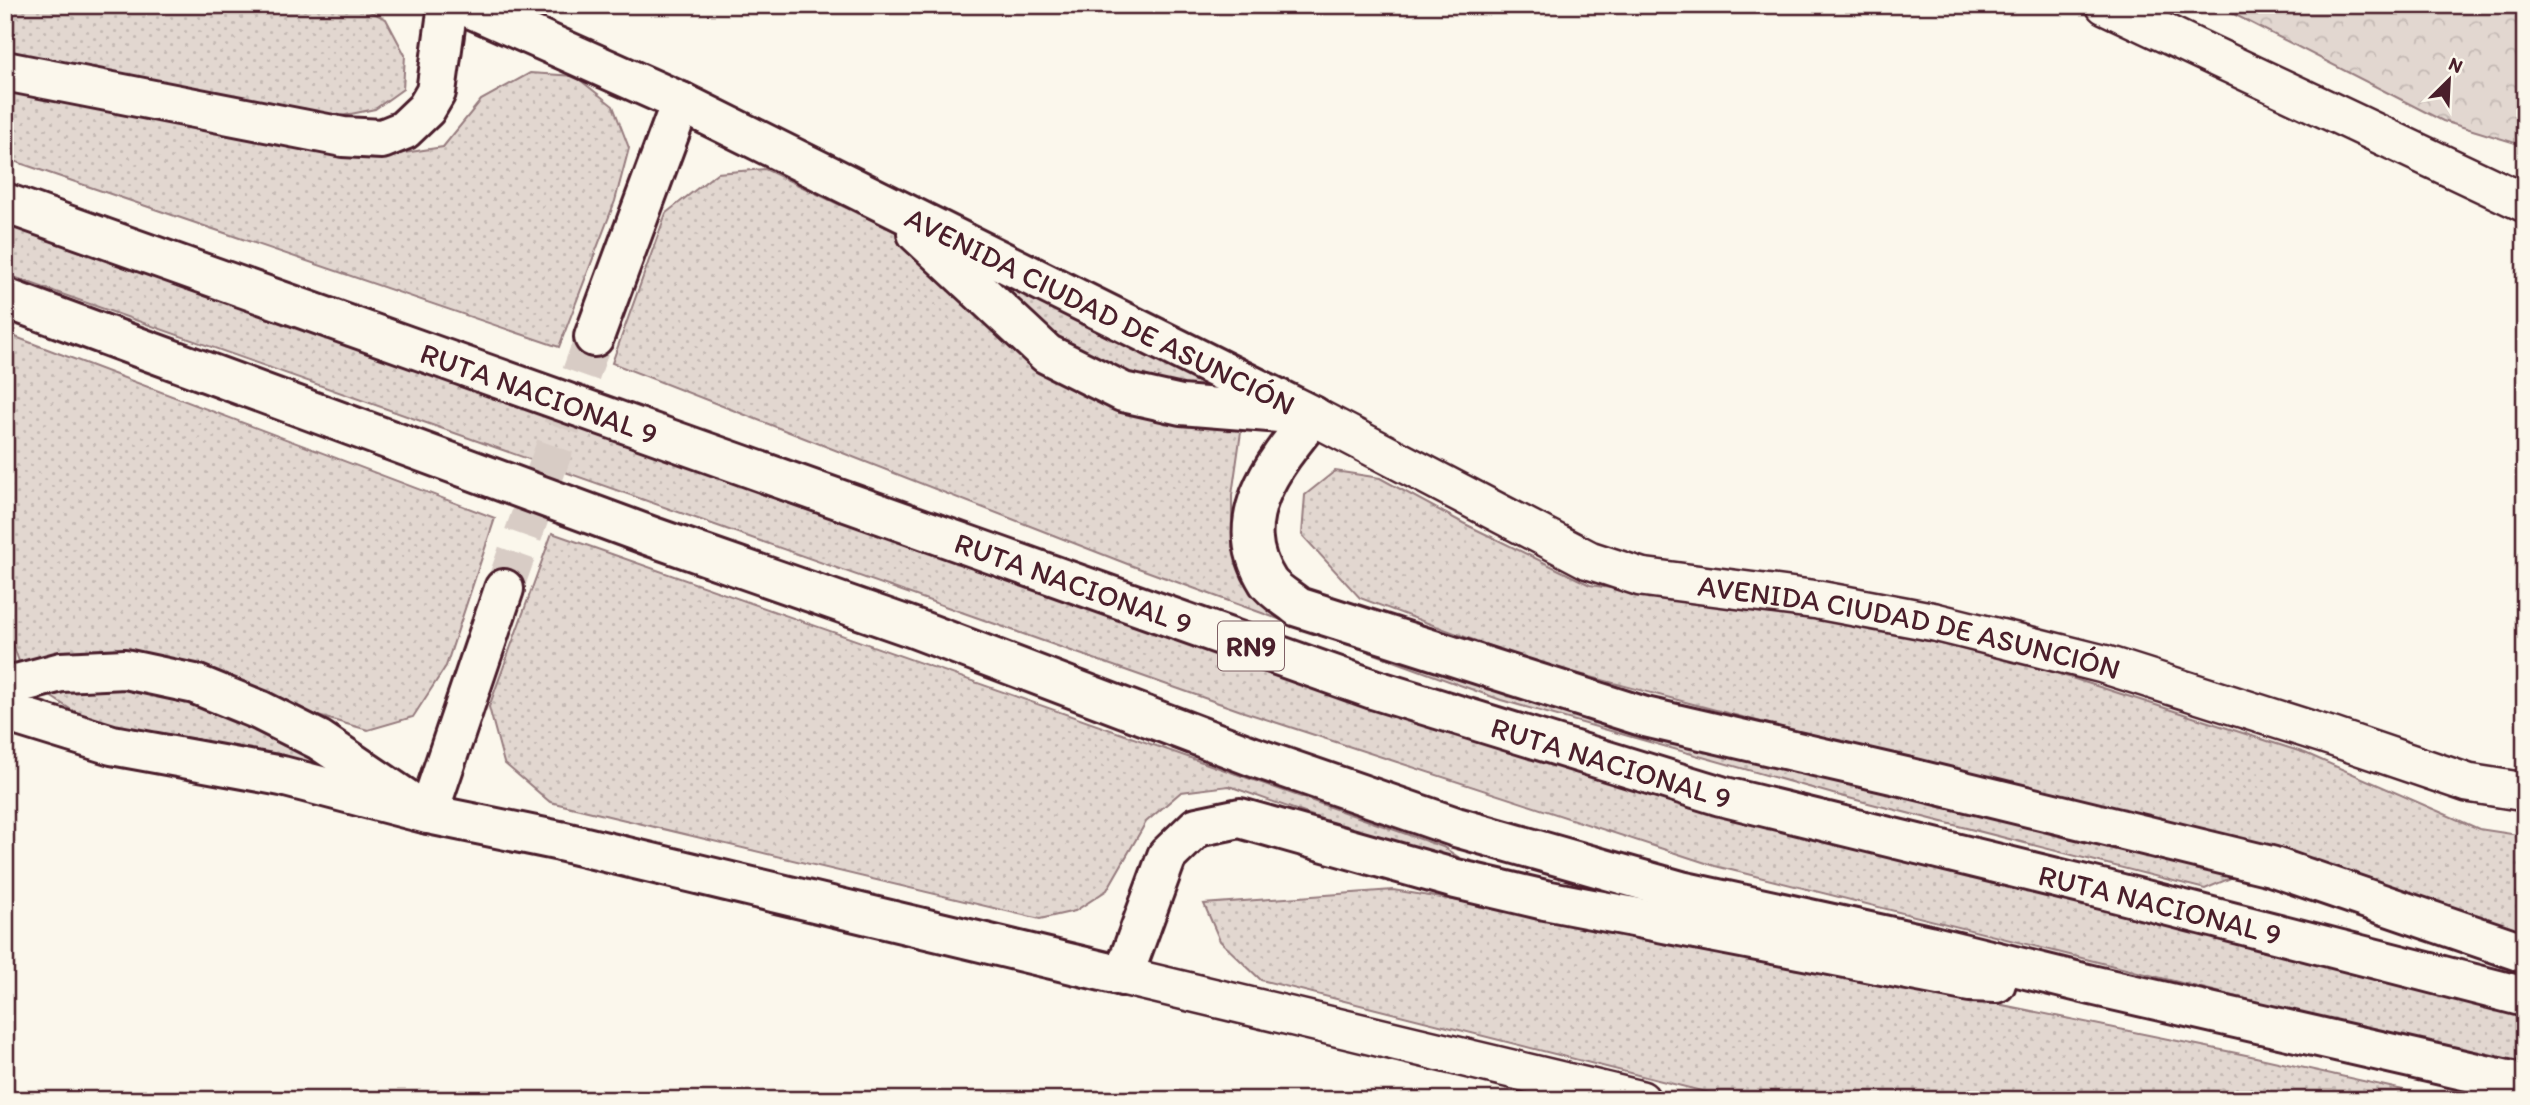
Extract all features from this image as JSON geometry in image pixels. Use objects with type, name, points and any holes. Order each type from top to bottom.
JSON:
[{"type":"main road","points":[[5,71],[343,137],[382,139],[404,130],[426,109],[436,92],[448,5]]},
{"type":"main road","name":"AVENIDA CIUDAD DE ASUNCIÓN","points":[[463,5],[681,102],[1313,416]]},
{"type":"main road","points":[[594,337],[681,102]]},
{"type":"main road","name":"RUTA NACIONAL 9","points":[[5,203],[1373,689],[1721,796],[2124,894],[2525,997]]},
{"type":"main road","name":"AVENIDA CIUDAD DE ASUNCIÓN","points":[[887,205],[1047,354],[1058,360],[1123,392],[1169,402],[1313,416]]},
{"type":"main road","points":[[5,298],[653,537],[911,627],[1254,757],[1456,827],[1681,891],[1929,945],[2091,985],[2525,1084]]},
{"type":"main road","points":[[1313,416],[1276,461],[1252,514],[1255,553],[1269,584],[1298,607],[1646,717],[2271,866],[2525,953]]},
{"type":"main road","points":[[428,814],[503,589]]},
{"type":"main road","points":[[5,687],[61,673],[125,669],[195,684],[259,710],[319,740],[428,814]]},
{"type":"main road","points":[[5,712],[112,745],[282,776],[428,814],[561,841],[1123,976],[1167,856],[1197,827],[1240,818],[1545,900],[1970,982],[2091,985]]},
{"type":"street","points":[[2105,5],[2525,203]]},
{"type":"street","name":"AVENIDA CIUDAD DE ASUNCIÓN","points":[[1313,416],[1589,560],[1641,577],[1818,600],[1948,625],[2104,664],[2468,783],[2525,792]]},
{"type":"street","points":[[1123,976],[1641,1100]]},
{"type":"green space","points":[[5,5],[357,5],[386,19],[405,55],[403,89],[375,109],[317,121],[5,55]]},
{"type":"green space","points":[[2216,5],[2525,5],[2525,146],[2443,121]]},
{"type":"green space","points":[[530,73],[575,76],[613,106],[629,148],[615,201],[559,347],[5,158],[5,83],[371,158],[443,147],[481,100]]},
{"type":"green space","points":[[765,169],[905,236],[1030,353],[1233,417],[1241,432],[1232,495],[1232,547],[1258,590],[2237,866],[2233,877],[2205,889],[1833,794],[1501,700],[1130,565],[612,363],[666,213],[717,173]]},
{"type":"green space","points":[[5,218],[1704,810],[2525,1011],[2525,1069],[1715,866],[1244,712],[5,274]]},
{"type":"green space","points":[[949,233],[1222,391],[1158,384],[1094,361],[1066,345],[1040,327],[993,284]]},
{"type":"green space","points":[[5,333],[495,518],[446,666],[413,717],[368,730],[318,716],[202,667],[21,667],[5,622]]},
{"type":"green space","points":[[1335,471],[1380,478],[1463,523],[1590,585],[1845,622],[2028,664],[2305,753],[2479,829],[2525,836],[2525,935],[1902,759],[1530,661],[1360,598],[1302,535],[1305,495]]},
{"type":"green space","points":[[552,533],[1443,847],[1461,859],[1428,857],[1229,786],[1181,792],[1146,822],[1107,890],[1075,911],[1040,919],[550,802],[504,763],[489,707]]},
{"type":"green space","points":[[130,683],[219,706],[346,768],[331,778],[87,720],[41,690]]},
{"type":"green space","points":[[1393,890],[1637,930],[2251,1056],[2448,1100],[1737,1100],[1261,980],[1220,941],[1204,904]]},
{"type":"tunnel","points":[[504,589],[594,337]]}]
